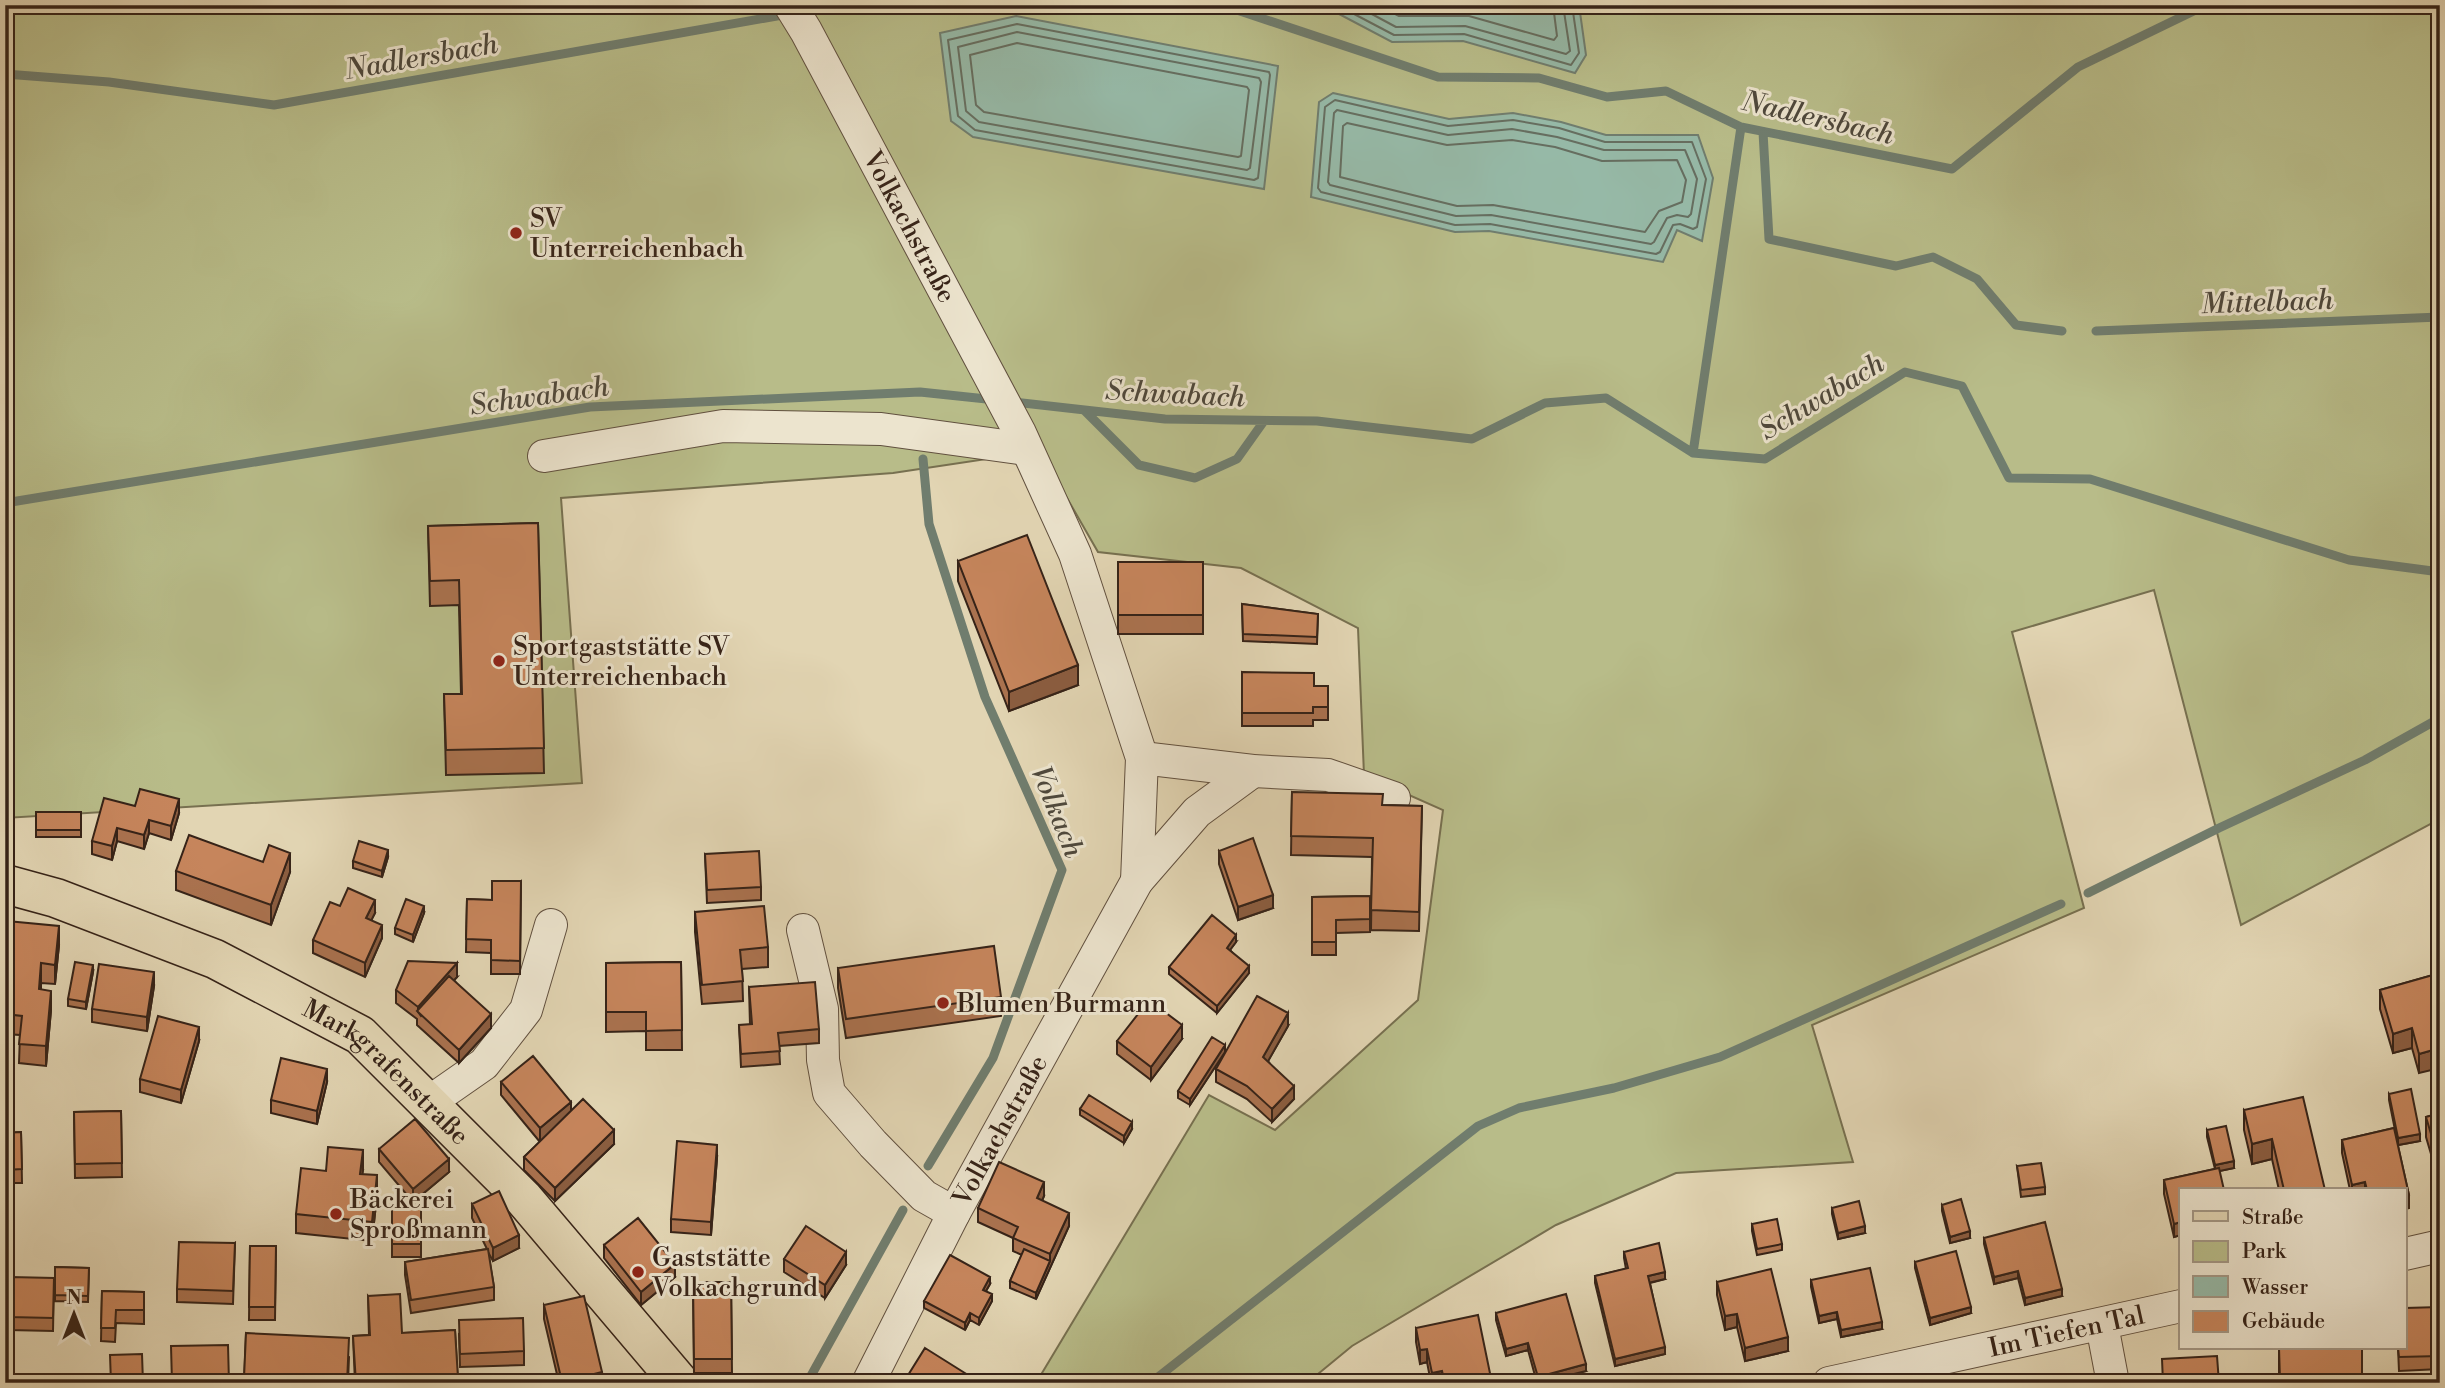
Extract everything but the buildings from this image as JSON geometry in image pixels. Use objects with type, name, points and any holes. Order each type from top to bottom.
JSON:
[{"type":"main road","name":"Markgrafenstraße","points":[[5,884],[56,898],[215,959],[360,1035],[524,1199],[680,1383]]},
{"type":"street","name":"Volkachstraße","points":[[798,18],[1023,441],[1075,554],[1142,758],[1137,881]]},
{"type":"street","points":[[544,456],[723,426],[881,429],[1023,441]]},
{"type":"street","points":[[1142,758],[1253,771],[1328,775],[1394,798]]},
{"type":"street","name":"Volkachstraße","points":[[868,1383],[954,1213],[1137,881],[1196,812],[1253,771]]},
{"type":"street","points":[[428,1103],[484,1064],[526,1010],[551,925]]},
{"type":"street","points":[[803,930],[822,1009],[823,1060],[828,1093],[924,1196],[954,1213]]},
{"type":"street","points":[[2406,1254],[2440,1246]]},
{"type":"street","name":"Im Tiefen Tal","points":[[1829,1383],[2179,1306]]},
{"type":"street","points":[[2102,1325],[2113,1383]]},
{"type":"green space","points":[[5,5],[2440,5],[2440,819],[2241,925],[2154,590],[2012,632],[2084,908],[1812,1025],[1853,1162],[1676,1173],[1556,1225],[1352,1346],[1307,1383],[1036,1383],[1209,1095],[1275,1130],[1418,1000],[1443,810],[1364,775],[1358,628],[1241,568],[1098,552],[1040,451],[893,473],[561,498],[582,783],[5,818]]},
{"type":"water","points":[[1322,5],[1579,5],[1586,55],[1575,73],[1463,41],[1392,42]]},
{"type":"water","points":[[1016,16],[1278,66],[1264,189],[973,137],[951,121],[940,33]]},
{"type":"water","points":[[1333,93],[1449,119],[1513,113],[1561,122],[1606,135],[1698,135],[1713,178],[1702,241],[1677,230],[1663,262],[1489,231],[1455,232],[1311,197],[1319,102]]},
{"type":"waterway","name":"Nadlersbach","points":[[802,12],[842,5]]},
{"type":"waterway","name":"Nadlersbach","points":[[1222,5],[1438,77],[1539,78],[1607,97],[1666,91],[1741,127],[1952,169],[2078,67],[2206,5]]},
{"type":"waterway","name":"Nadlersbach","points":[[5,74],[109,82],[274,105],[788,14]]},
{"type":"waterway","points":[[1693,453],[1741,127]]},
{"type":"waterway","name":"Mittelbach","points":[[1763,132],[1769,239],[1896,266],[1933,257],[1977,279],[2016,325],[2062,331]]},
{"type":"waterway","name":"Mittelbach","points":[[2096,331],[2440,317]]},
{"type":"waterway","name":"Schwabach","points":[[1013,402],[1165,419],[1317,421],[1472,439],[1545,403],[1606,398],[1693,453],[1765,459],[1905,372],[1962,386],[2009,478],[2090,479],[2349,560],[2440,572]]},
{"type":"waterway","name":"Schwabach","points":[[5,503],[590,407],[920,392],[996,400]]},
{"type":"waterway","name":"Schwabach","points":[[1084,410],[1139,465],[1195,478],[1237,459],[1264,421]]},
{"type":"waterway","name":"Volkach","points":[[923,459],[929,524],[985,697],[1062,870],[993,1058],[928,1166]]},
{"type":"waterway","points":[[2088,893],[2365,760],[2440,718]]},
{"type":"waterway","points":[[1153,1381],[1478,1126],[1519,1108],[1614,1088],[1720,1057],[2061,904]]},
{"type":"waterway","name":"Volkach","points":[[807,1383],[903,1210]]},
{"type":"place","name":"SV Unterreichenbach","points":[[516,233]]},
{"type":"place","name":"Sportgaststätte SV Unterreichenbach","points":[[499,661]]},
{"type":"place","name":"Blumen Burmann","points":[[943,1003]]},
{"type":"place","name":"Bäckerei Sproßmann","points":[[336,1214]]},
{"type":"place","name":"Gaststätte Volkachgrund","points":[[638,1272]]}]
